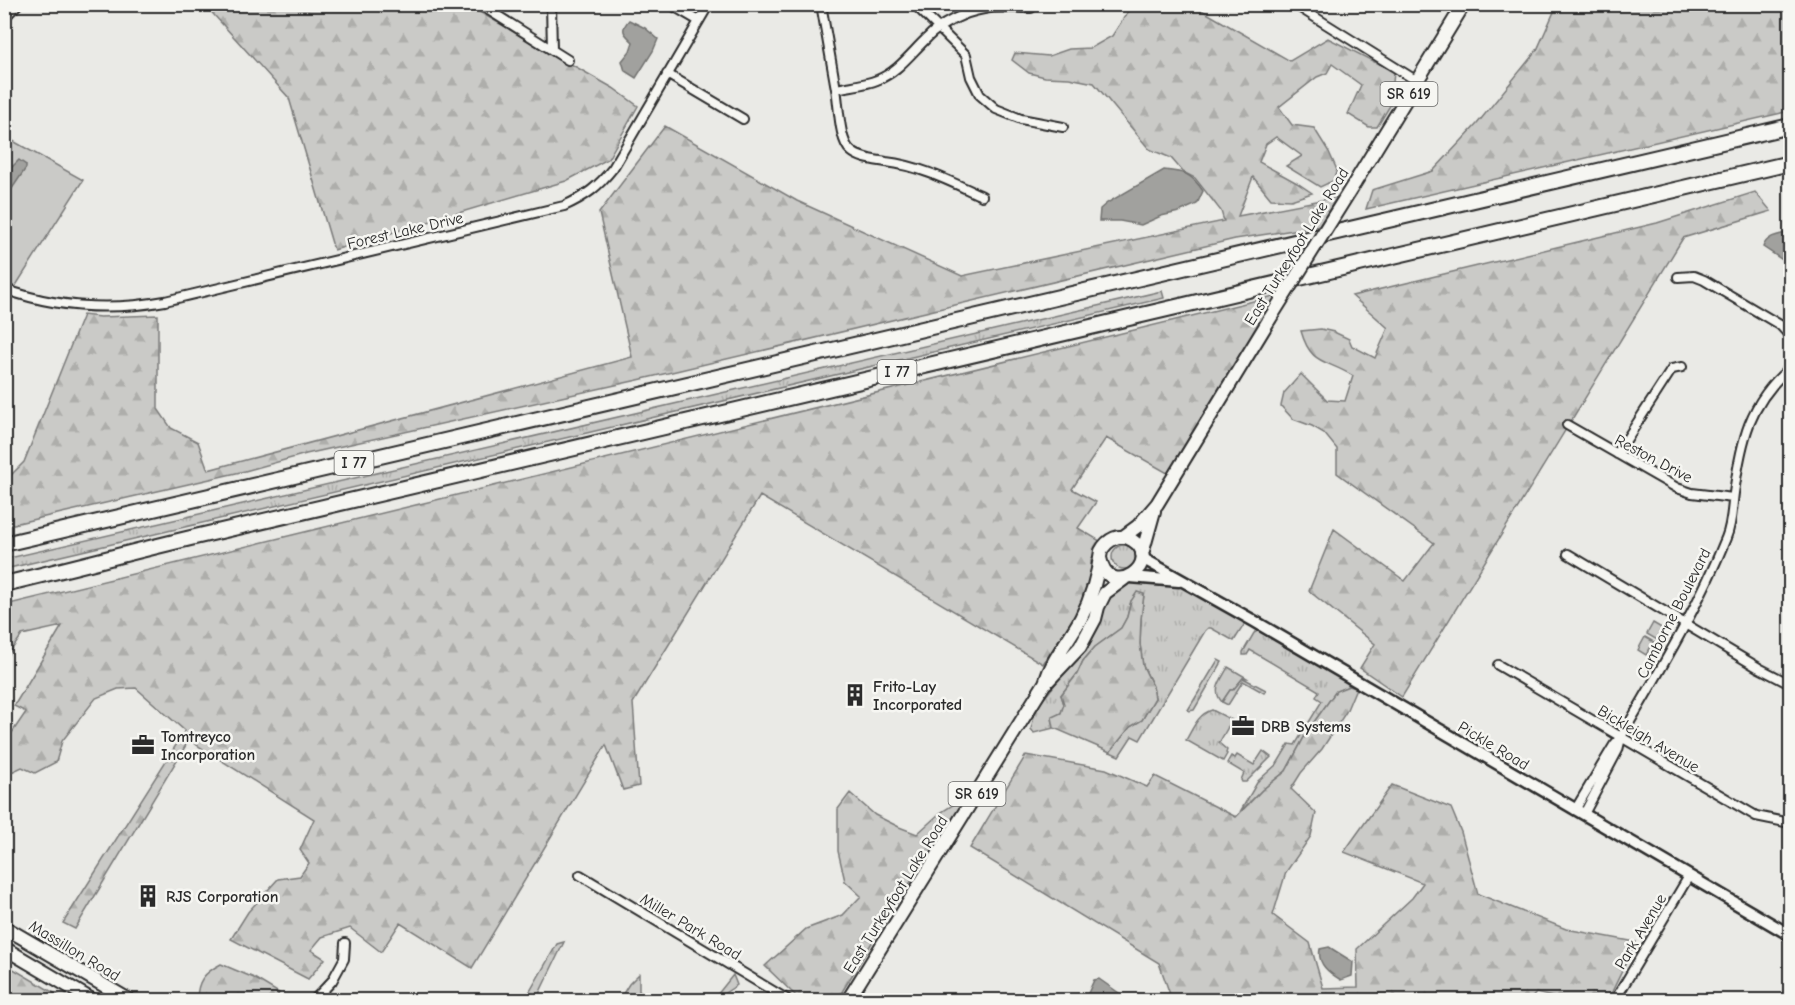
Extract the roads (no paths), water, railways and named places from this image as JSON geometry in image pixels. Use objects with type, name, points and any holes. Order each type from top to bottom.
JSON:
[{"type":"highway","name":"I 77","points":[[4,544],[1791,126]]},
{"type":"highway","name":"I 77","points":[[4,584],[154,545],[222,531],[1791,163]]},
{"type":"main road","name":"East Turkeyfoot Lake Road","points":[[1123,537],[1138,526],[1157,504],[1464,4]]},
{"type":"main road","name":"East Turkeyfoot Lake Road","points":[[1142,556],[1157,504]]},
{"type":"main road","points":[[1123,537],[1135,542],[1142,556],[1140,567],[1127,578],[1110,576],[1105,571],[1100,558],[1101,551],[1109,540],[1123,537]]},
{"type":"main road","name":"East Turkeyfoot Lake Road","points":[[1045,683],[1050,667],[1081,620],[1092,595],[1100,558]]},
{"type":"main road","name":"East Turkeyfoot Lake Road","points":[[848,1000],[1045,683],[1080,647],[1095,620],[1098,606],[1105,593],[1127,578]]},
{"type":"main road","name":"Massillon Road","points":[[4,927],[129,1000]]},
{"type":"main road","name":"Massillon Road","points":[[4,948],[93,1000]]},
{"type":"street","points":[[4,18],[18,4]]},
{"type":"street","points":[[479,4],[568,60]]},
{"type":"street","points":[[551,4],[552,50]]},
{"type":"street","points":[[670,4],[699,21]]},
{"type":"street","name":"Forest Lake Drive","points":[[4,289],[76,306],[136,306],[564,206],[582,198],[600,184],[614,168],[709,4]]},
{"type":"street","points":[[821,4],[844,141],[850,151],[866,158],[902,164],[928,172],[982,196]]},
{"type":"street","points":[[914,4],[966,55],[971,77],[980,94],[996,109],[1021,119],[1063,127]]},
{"type":"street","points":[[1294,4],[1417,81]]},
{"type":"street","points":[[836,89],[877,81],[906,61],[938,28],[963,15],[984,9],[1031,8]]},
{"type":"street","points":[[667,74],[743,119]]},
{"type":"street","points":[[1678,277],[1694,276],[1704,280],[1780,325],[1791,336]]},
{"type":"street","points":[[1617,454],[1672,369],[1682,367]]},
{"type":"street","name":"Camborne Boulevard","points":[[1580,812],[1618,750],[1621,737],[1686,625],[1706,585],[1727,536],[1742,442],[1753,414],[1772,386],[1791,368]]},
{"type":"street","name":"Reston Drive","points":[[1567,425],[1677,488],[1692,493],[1733,498]]},
{"type":"street","points":[[1568,554],[1759,668],[1786,682],[1791,682]]},
{"type":"street","name":"Pickle Road","points":[[1142,556],[1791,935]]},
{"type":"street","name":"Pickle Road","points":[[1127,578],[1182,581]]},
{"type":"street","name":"Bickleigh Avenue","points":[[1498,665],[1756,816],[1791,823]]},
{"type":"street","name":"Miller Park Road","points":[[580,875],[788,1000]]},
{"type":"street","name":"Park Avenue","points":[[1615,1000],[1689,876]]},
{"type":"street","points":[[314,1000],[332,981],[344,959],[345,943]]},
{"type":"place","name":"Frito-Lay Incorporated","points":[[855,695]]},
{"type":"place","name":"DRB Systems","points":[[1243,726]]},
{"type":"place","name":"Tomtreyco Incorporation","points":[[143,745]]},
{"type":"place","name":"RJS Corporation","points":[[148,896]]}]
